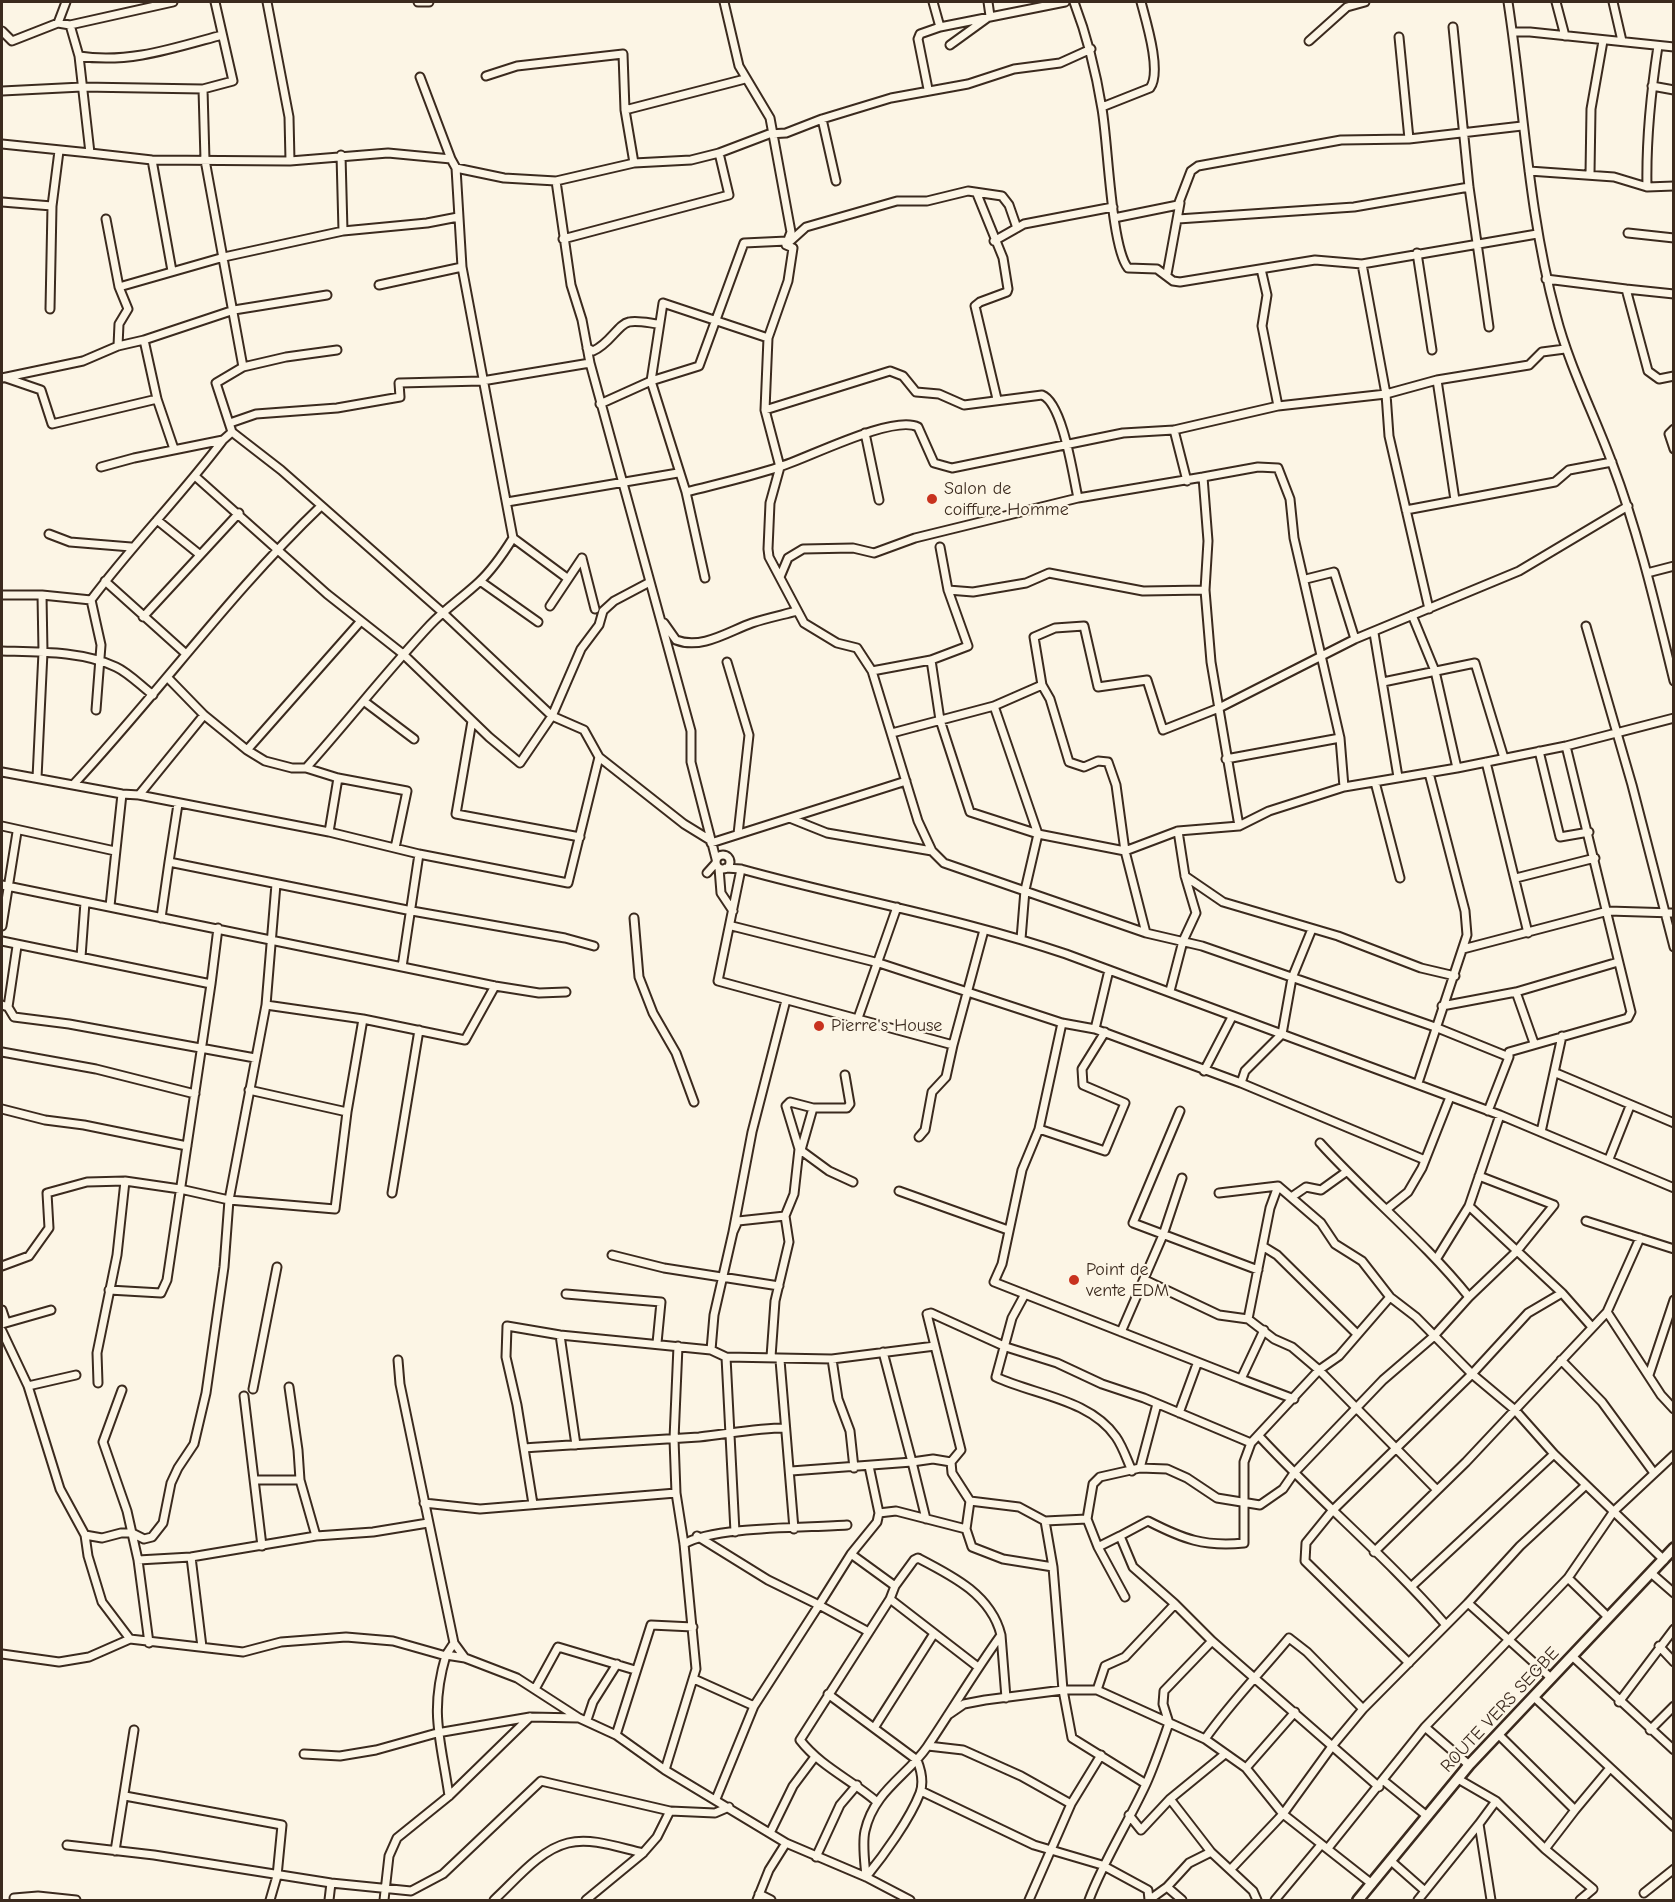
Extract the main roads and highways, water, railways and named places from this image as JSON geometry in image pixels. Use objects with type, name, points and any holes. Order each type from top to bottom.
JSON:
[{"type":"main road","name":"ROUTE VERS SEGBE","points":[[1358,1900],[1469,1765],[1674,1548]]},
{"type":"place","name":"Salon de coiffure Homme","points":[[932,499]]},
{"type":"place","name":"Pierre's House","points":[[819,1026]]},
{"type":"place","name":"Point de vente EDM","points":[[1074,1280]]}]
